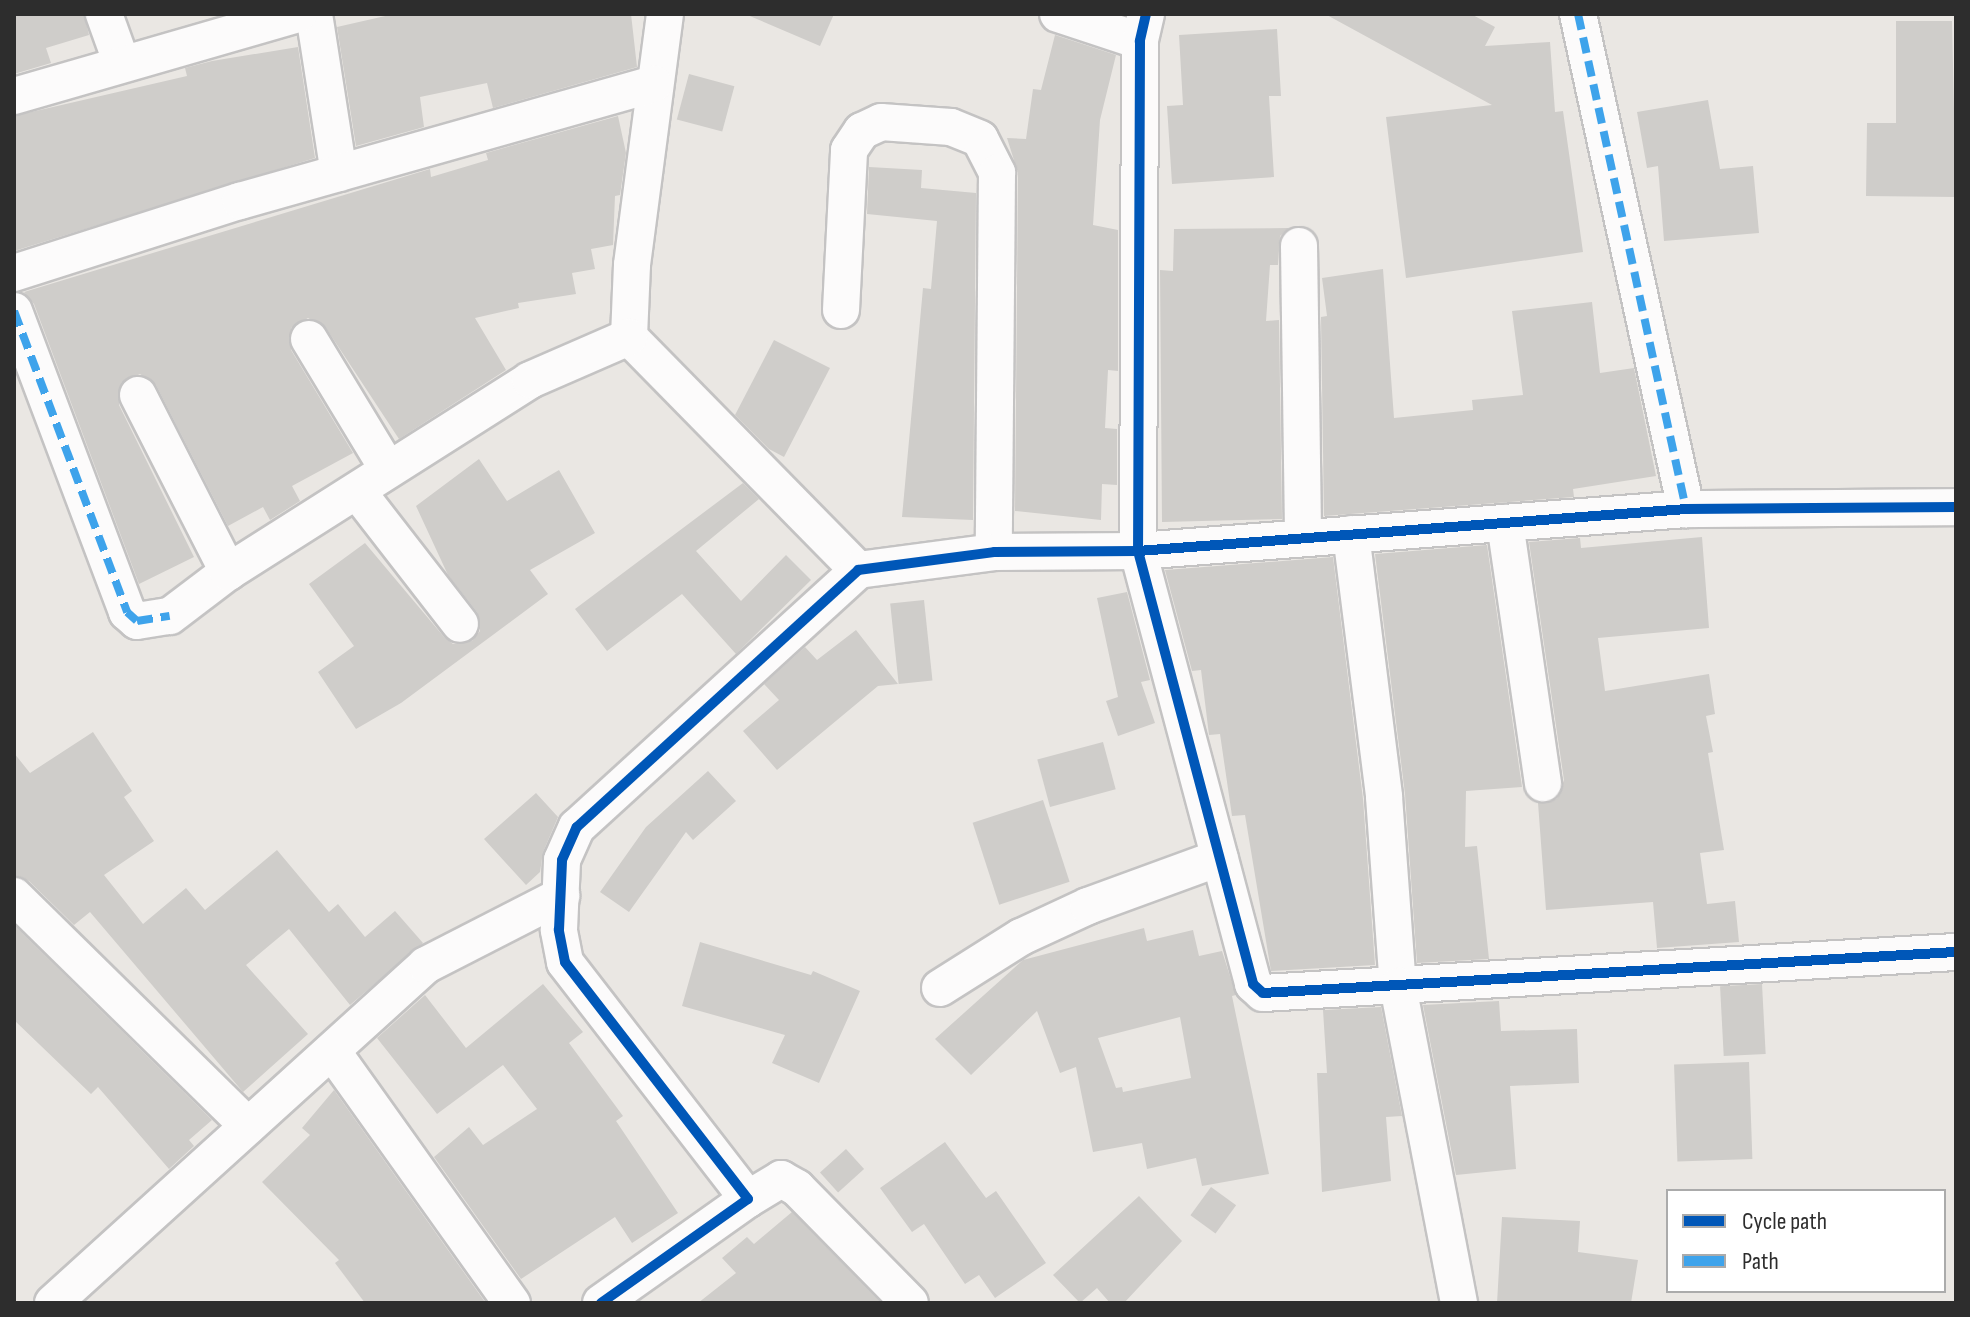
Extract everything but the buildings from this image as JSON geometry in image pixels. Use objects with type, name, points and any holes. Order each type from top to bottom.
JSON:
[{"type":"street","points":[[104,14],[122,64]]},
{"type":"street","points":[[629,337],[654,84],[665,14]]},
{"type":"street","points":[[1058,14],[1143,27],[1138,551],[1246,969],[1263,993],[1956,952]]},
{"type":"street","points":[[1578,14],[1686,509]]},
{"type":"street","points":[[14,96],[297,15],[339,173]]},
{"type":"street","points":[[14,273],[339,173],[654,84]]},
{"type":"street","points":[[841,310],[849,150],[862,131],[881,122],[951,127],[980,139],[997,173],[994,552]]},
{"type":"street","points":[[1299,246],[1303,537]]},
{"type":"street","points":[[14,311],[127,612],[137,621],[170,616],[228,572],[357,491],[387,468],[530,380],[629,337]]},
{"type":"street","points":[[629,337],[858,570]]},
{"type":"street","points":[[309,339],[387,468]]},
{"type":"street","points":[[138,395],[228,572]]},
{"type":"street","points":[[357,491],[460,624]]},
{"type":"street","points":[[748,1199],[565,962],[562,860],[577,827],[858,570],[994,552],[1138,551],[1686,509],[1956,507]]},
{"type":"street","points":[[1505,523],[1543,783]]},
{"type":"street","points":[[1351,534],[1384,797],[1398,986],[1459,1303]]},
{"type":"street","points":[[940,988],[1021,937],[1088,906],[1219,858]]},
{"type":"street","points":[[14,896],[248,1126]]},
{"type":"street","points":[[53,1303],[426,965],[561,896]]},
{"type":"street","points":[[332,1051],[512,1303]]},
{"type":"street","points":[[601,1303],[781,1179],[797,1188],[910,1303]]},
{"type":"marked path","points":[[1578,14],[1686,509]]},
{"type":"marked path","points":[[14,311],[127,612],[137,621],[170,616]]},
{"type":"cycle path","points":[[1146,14],[1140,41],[1138,551],[1253,984],[1263,993],[1956,952]]},
{"type":"cycle path","points":[[601,1303],[748,1199],[565,962],[559,930],[562,860],[577,827],[858,570],[994,552],[1138,551],[1686,509],[1956,507]]}]
